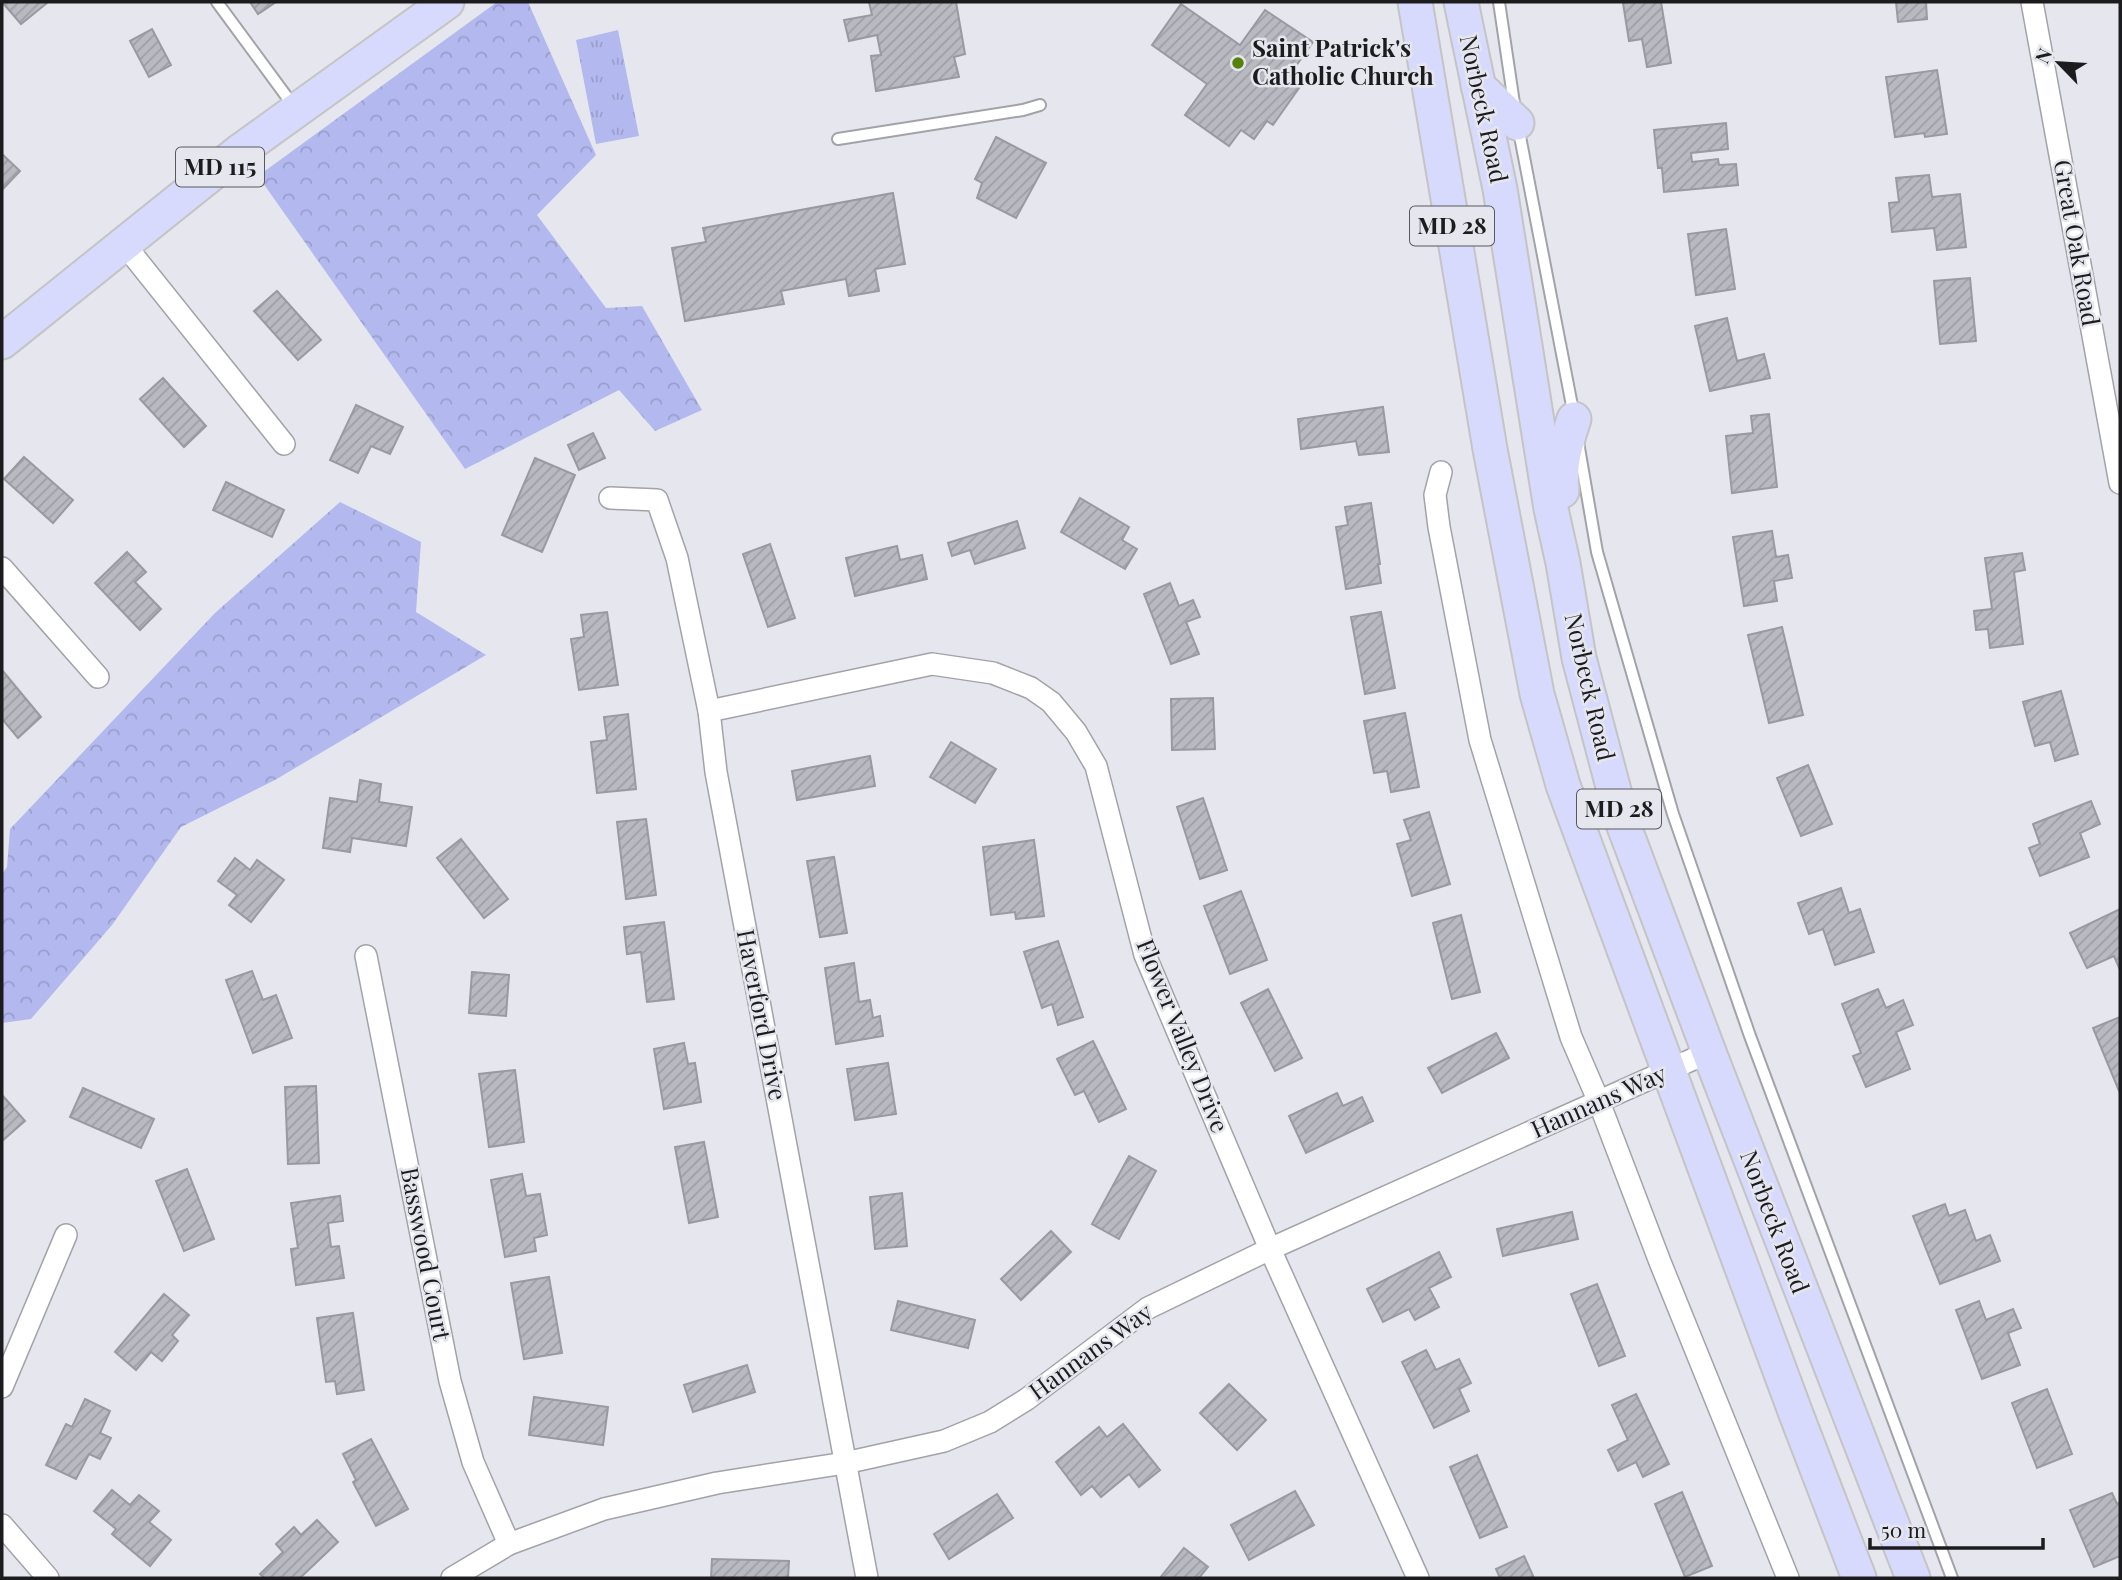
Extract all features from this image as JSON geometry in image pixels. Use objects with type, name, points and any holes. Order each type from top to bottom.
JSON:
[{"type":"main road","name":"Norbeck Road","points":[[1415,2],[1490,449],[1537,694],[1563,785],[1859,1578]]},
{"type":"main road","points":[[1438,2],[1444,31],[1470,50]]},
{"type":"main road","name":"Norbeck Road","points":[[1461,2],[1500,189],[1551,509],[1563,563],[1578,658],[1622,821],[1913,1578]]},
{"type":"main road","name":"MD 115","points":[[2,342],[240,151],[429,10]]},
{"type":"main road","points":[[1478,86],[1517,123]]},
{"type":"main road","points":[[1563,563],[1565,511],[1561,479],[1563,454],[1574,419]]},
{"type":"street","name":"Great Oak Road","points":[[2032,2],[2120,483]]},
{"type":"street","points":[[124,244],[284,444]]},
{"type":"street","points":[[1441,472],[1435,495],[1439,527],[1480,740],[1571,1038],[1599,1102],[1660,1262],[1788,1578]]},
{"type":"street","name":"Haverford Drive","points":[[610,498],[657,500],[677,558],[709,711],[716,772],[867,1578]]},
{"type":"street","points":[[2,568],[98,677]]},
{"type":"street","name":"Flower Valley Drive","points":[[709,711],[932,664],[993,673],[1031,688],[1051,702],[1076,732],[1096,766],[1145,955],[1270,1249],[1418,1578]]},
{"type":"street","name":"Basswood Court","points":[[366,956],[450,1381],[473,1462],[509,1544]]},
{"type":"street","name":"Hannans Way","points":[[452,1578],[509,1544],[604,1508],[716,1483],[845,1462],[944,1441],[990,1422],[1027,1399],[1148,1308],[1270,1249],[1709,1052]]},
{"type":"street","points":[[2,1387],[66,1235]]},
{"type":"street","points":[[2,1525],[48,1578]]},
{"type":"lane","points":[[217,2],[296,110]]},
{"type":"lane","points":[[1499,2],[1517,123],[1597,552],[1673,814],[1755,1049],[1952,1578]]},
{"type":"lane","points":[[838,139],[1041,105]]},
{"type":"green space","points":[[497,2],[528,2],[596,155],[537,215],[606,308],[642,306],[702,410],[655,431],[619,390],[465,469],[258,176]]},
{"type":"green space","points":[[618,30],[639,136],[596,144],[576,40]]},
{"type":"green space","points":[[340,502],[421,542],[416,612],[486,655],[275,780],[181,827],[112,925],[31,1019],[2,1023],[2,874],[7,867],[10,829],[215,613]]},
{"type":"building","points":[[2,2],[45,2],[47,3],[21,24]]},
{"type":"building","points":[[250,2],[276,2],[258,14]]},
{"type":"building","points":[[869,2],[956,2],[965,54],[954,57],[959,77],[876,91],[871,56],[881,55],[877,35],[849,41],[844,20],[872,15]]},
{"type":"building","points":[[1661,2],[1671,63],[1647,67],[1642,39],[1629,41],[1623,3]]},
{"type":"building","points":[[1896,2],[1926,2],[1927,19],[1898,22]]},
{"type":"building","name":"Saint Patrick's Catholic Church","points":[[1181,4],[1240,45],[1265,10],[1313,42],[1286,80],[1299,88],[1273,125],[1267,121],[1254,139],[1241,130],[1229,146],[1185,115],[1207,84],[1152,45]]},
{"type":"building","points":[[152,29],[171,65],[149,77],[130,41]]},
{"type":"building","points":[[1937,70],[1947,134],[1925,137],[1924,133],[1895,137],[1886,77]]},
{"type":"building","points":[[1726,123],[1728,149],[1691,153],[1692,162],[1718,159],[1719,165],[1736,164],[1738,185],[1664,192],[1662,168],[1658,168],[1654,130]]},
{"type":"building","points":[[996,137],[1046,163],[1016,218],[977,198],[982,183],[975,179]]},
{"type":"building","points":[[2,154],[20,171],[2,190]]},
{"type":"building","points":[[1929,175],[1932,197],[1960,194],[1966,247],[1937,250],[1934,228],[1892,232],[1889,203],[1899,202],[1896,178]]},
{"type":"building","points":[[893,193],[905,264],[875,269],[879,291],[849,296],[846,279],[781,291],[784,304],[685,321],[672,248],[706,242],[703,228]]},
{"type":"building","points":[[1726,229],[1735,289],[1696,295],[1688,234]]},
{"type":"building","points":[[1970,278],[1976,341],[1940,344],[1934,281]]},
{"type":"building","points":[[277,291],[321,340],[298,360],[254,311]]},
{"type":"building","points":[[1727,318],[1737,361],[1764,354],[1770,378],[1710,391],[1695,326]]},
{"type":"building","points":[[163,378],[206,426],[184,447],[140,399]]},
{"type":"building","points":[[356,405],[403,427],[390,454],[371,446],[358,473],[330,460]]},
{"type":"building","points":[[1383,407],[1389,452],[1359,455],[1356,441],[1301,449],[1298,419]]},
{"type":"building","points":[[1769,414],[1777,487],[1732,493],[1726,436],[1753,433],[1751,416]]},
{"type":"building","points":[[593,433],[605,458],[579,470],[568,445]]},
{"type":"building","points":[[24,457],[73,500],[53,523],[4,479]]},
{"type":"building","points":[[535,458],[575,475],[542,552],[502,535]]},
{"type":"building","points":[[226,482],[284,510],[272,537],[213,510]]},
{"type":"building","points":[[1080,498],[1129,527],[1122,540],[1137,549],[1125,569],[1061,532]]},
{"type":"building","points":[[1371,503],[1381,583],[1346,589],[1336,527],[1348,525],[1345,507]]},
{"type":"building","points":[[1017,521],[1025,548],[975,564],[970,550],[952,556],[948,543]]},
{"type":"building","points":[[1772,531],[1776,557],[1788,555],[1792,578],[1774,581],[1777,601],[1744,606],[1733,537]]},
{"type":"building","points":[[770,544],[795,618],[768,627],[743,554]]},
{"type":"building","points":[[897,546],[900,560],[922,555],[927,579],[855,596],[846,558]]},
{"type":"building","points":[[127,552],[146,572],[135,582],[161,609],[140,630],[95,583]]},
{"type":"building","points":[[2022,553],[2025,570],[2014,572],[2023,644],[1990,648],[1988,629],[1976,630],[1974,611],[1992,609],[1985,558]]},
{"type":"building","points":[[1170,583],[1179,606],[1193,600],[1200,617],[1186,622],[1199,654],[1171,664],[1144,594]]},
{"type":"building","points":[[607,612],[618,685],[579,690],[571,639],[584,637],[581,615]]},
{"type":"building","points":[[1381,612],[1395,688],[1365,694],[1351,617]]},
{"type":"building","points":[[1782,627],[1803,715],[1769,723],[1748,635]]},
{"type":"building","points":[[2,670],[41,717],[18,738],[2,719]]},
{"type":"building","points":[[2061,691],[2078,754],[2055,761],[2050,742],[2035,746],[2023,702]]},
{"type":"building","points":[[1213,698],[1215,749],[1172,750],[1171,699]]},
{"type":"building","points":[[1405,713],[1419,787],[1391,792],[1387,771],[1374,773],[1364,721]]},
{"type":"building","points":[[628,714],[636,789],[597,793],[591,742],[607,740],[604,717]]},
{"type":"building","points":[[951,742],[996,769],[975,803],[930,777]]},
{"type":"building","points":[[870,756],[875,786],[797,800],[792,771]]},
{"type":"building","points":[[1808,765],[1832,824],[1801,836],[1777,778]]},
{"type":"building","points":[[360,780],[381,784],[379,802],[412,807],[406,846],[352,838],[350,852],[323,848],[330,798],[357,802]]},
{"type":"building","points":[[1203,798],[1227,870],[1200,879],[1177,807]]},
{"type":"building","points":[[2091,801],[2100,824],[2080,833],[2089,857],[2040,876],[2029,848],[2040,844],[2033,824]]},
{"type":"building","points":[[1429,812],[1450,884],[1412,896],[1397,844],[1411,840],[1404,820]]},
{"type":"building","points":[[646,819],[656,895],[626,899],[617,822]]},
{"type":"building","points":[[461,839],[508,899],[484,918],[437,858]]},
{"type":"building","points":[[1034,840],[1044,916],[1016,919],[1015,912],[991,915],[983,847]]},
{"type":"building","points":[[834,857],[847,933],[820,937],[807,861]]},
{"type":"building","points":[[235,858],[250,870],[257,860],[284,880],[251,922],[229,905],[237,895],[218,881]]},
{"type":"building","points":[[1841,888],[1849,913],[1860,909],[1874,952],[1835,965],[1823,929],[1809,934],[1798,903]]},
{"type":"building","points":[[1241,891],[1267,960],[1230,974],[1204,906]]},
{"type":"building","points":[[2120,909],[2120,970],[2114,956],[2087,968],[2070,933]]},
{"type":"building","points":[[1461,915],[1480,992],[1452,999],[1433,923]]},
{"type":"building","points":[[664,922],[674,999],[647,1002],[641,952],[627,954],[624,927]]},
{"type":"building","points":[[1058,941],[1083,1017],[1058,1025],[1052,1004],[1042,1008],[1024,952]]},
{"type":"building","points":[[854,963],[859,1002],[870,1000],[873,1018],[880,1016],[883,1036],[836,1044],[825,968]]},
{"type":"building","points":[[252,971],[263,1000],[276,995],[292,1038],[253,1053],[226,980]]},
{"type":"building","points":[[472,972],[509,975],[506,1016],[469,1013]]},
{"type":"building","points":[[1268,989],[1302,1058],[1275,1071],[1241,1003]]},
{"type":"building","points":[[1878,989],[1886,1008],[1903,1000],[1913,1025],[1896,1032],[1910,1069],[1866,1087],[1853,1056],[1861,1053],[1842,1004]]},
{"type":"building","points":[[2120,1017],[2120,1090],[2119,1091],[2093,1028]]},
{"type":"building","points":[[1496,1033],[1509,1058],[1442,1093],[1428,1068]]},
{"type":"building","points":[[1093,1041],[1126,1109],[1099,1122],[1084,1091],[1075,1095],[1057,1059]]},
{"type":"building","points":[[684,1043],[688,1064],[695,1063],[701,1102],[664,1109],[654,1049]]},
{"type":"building","points":[[888,1063],[896,1114],[855,1120],[847,1069]]},
{"type":"building","points":[[515,1070],[524,1142],[489,1147],[479,1074]]},
{"type":"building","points":[[316,1086],[319,1163],[288,1164],[285,1087]]},
{"type":"building","points":[[83,1088],[154,1119],[141,1148],[70,1117]]},
{"type":"building","points":[[1337,1093],[1343,1106],[1362,1097],[1373,1121],[1306,1153],[1289,1116]]},
{"type":"building","points":[[2,1097],[25,1121],[2,1141]]},
{"type":"building","points":[[704,1142],[718,1217],[689,1223],[675,1147]]},
{"type":"building","points":[[1129,1156],[1156,1171],[1119,1239],[1092,1224]]},
{"type":"building","points":[[187,1169],[214,1239],[184,1251],[156,1181]]},
{"type":"building","points":[[522,1174],[526,1196],[540,1194],[547,1235],[534,1238],[536,1251],[505,1257],[491,1180]]},
{"type":"building","points":[[902,1193],[907,1246],[875,1249],[870,1197]]},
{"type":"building","points":[[340,1196],[343,1221],[328,1223],[331,1247],[339,1246],[344,1278],[296,1285],[291,1249],[298,1248],[291,1203]]},
{"type":"building","points":[[1945,1204],[1949,1216],[1965,1210],[1976,1241],[1990,1235],[2000,1261],[1940,1284],[1913,1216]]},
{"type":"building","points":[[1572,1212],[1578,1239],[1503,1256],[1497,1229]]},
{"type":"building","points":[[1051,1231],[1071,1252],[1021,1300],[1001,1279]]},
{"type":"building","points":[[1439,1252],[1451,1277],[1429,1288],[1439,1307],[1415,1320],[1409,1309],[1383,1322],[1367,1289]]},
{"type":"building","points":[[549,1277],[562,1353],[524,1359],[511,1283]]},
{"type":"building","points":[[1597,1284],[1625,1356],[1599,1366],[1571,1294]]},
{"type":"building","points":[[164,1294],[189,1315],[172,1335],[178,1341],[162,1361],[151,1352],[136,1370],[115,1352]]},
{"type":"building","points":[[898,1301],[975,1320],[968,1348],[891,1330]]},
{"type":"building","points":[[1979,1301],[1986,1320],[2013,1309],[2021,1328],[2008,1333],[2020,1365],[1982,1379],[1956,1310]]},
{"type":"building","points":[[353,1313],[364,1390],[337,1394],[335,1381],[326,1382],[317,1318]]},
{"type":"building","points":[[1426,1350],[1436,1370],[1459,1359],[1471,1383],[1459,1389],[1469,1411],[1434,1428],[1402,1362]]},
{"type":"building","points":[[747,1365],[755,1392],[693,1412],[684,1385]]},
{"type":"building","points":[[1229,1384],[1266,1420],[1237,1450],[1200,1413]]},
{"type":"building","points":[[2047,1389],[2072,1454],[2037,1468],[2012,1403]]},
{"type":"building","points":[[1636,1394],[1669,1464],[1643,1477],[1636,1462],[1618,1471],[1608,1450],[1628,1440],[1612,1405]]},
{"type":"building","points":[[534,1397],[608,1407],[603,1445],[529,1435]]},
{"type":"building","points":[[85,1399],[110,1411],[100,1433],[111,1438],[100,1459],[89,1454],[76,1479],[46,1465],[66,1424],[72,1427]]},
{"type":"building","points":[[1123,1424],[1160,1470],[1139,1487],[1129,1474],[1101,1497],[1092,1486],[1081,1495],[1056,1462],[1099,1427],[1107,1437]]},
{"type":"building","points":[[371,1439],[408,1509],[376,1526],[353,1482],[356,1480],[343,1454]]},
{"type":"building","points":[[1477,1455],[1507,1527],[1480,1538],[1450,1467]]},
{"type":"building","points":[[112,1490],[130,1505],[139,1495],[159,1511],[149,1522],[171,1540],[150,1566],[112,1534],[116,1529],[94,1511]]},
{"type":"building","points":[[1295,1491],[1314,1525],[1249,1560],[1231,1525]]},
{"type":"building","points":[[1682,1492],[1712,1566],[1685,1577],[1655,1504]]},
{"type":"building","points":[[2112,1493],[2117,1504],[2120,1502],[2120,1556],[2094,1567],[2070,1510]]},
{"type":"building","points":[[997,1494],[1013,1518],[949,1559],[934,1534]]},
{"type":"building","points":[[317,1520],[338,1542],[300,1578],[264,1578],[260,1574],[283,1552],[276,1544],[294,1527],[301,1535]]},
{"type":"building","points":[[1184,1548],[1208,1567],[1199,1578],[1160,1578]]},
{"type":"building","points":[[1524,1556],[1534,1578],[1500,1578],[1496,1569]]},
{"type":"building","points":[[712,1559],[789,1561],[788,1578],[711,1578]]},
{"type":"place","name":"Saint Patrick's Catholic Church","points":[[1238,63]]}]
